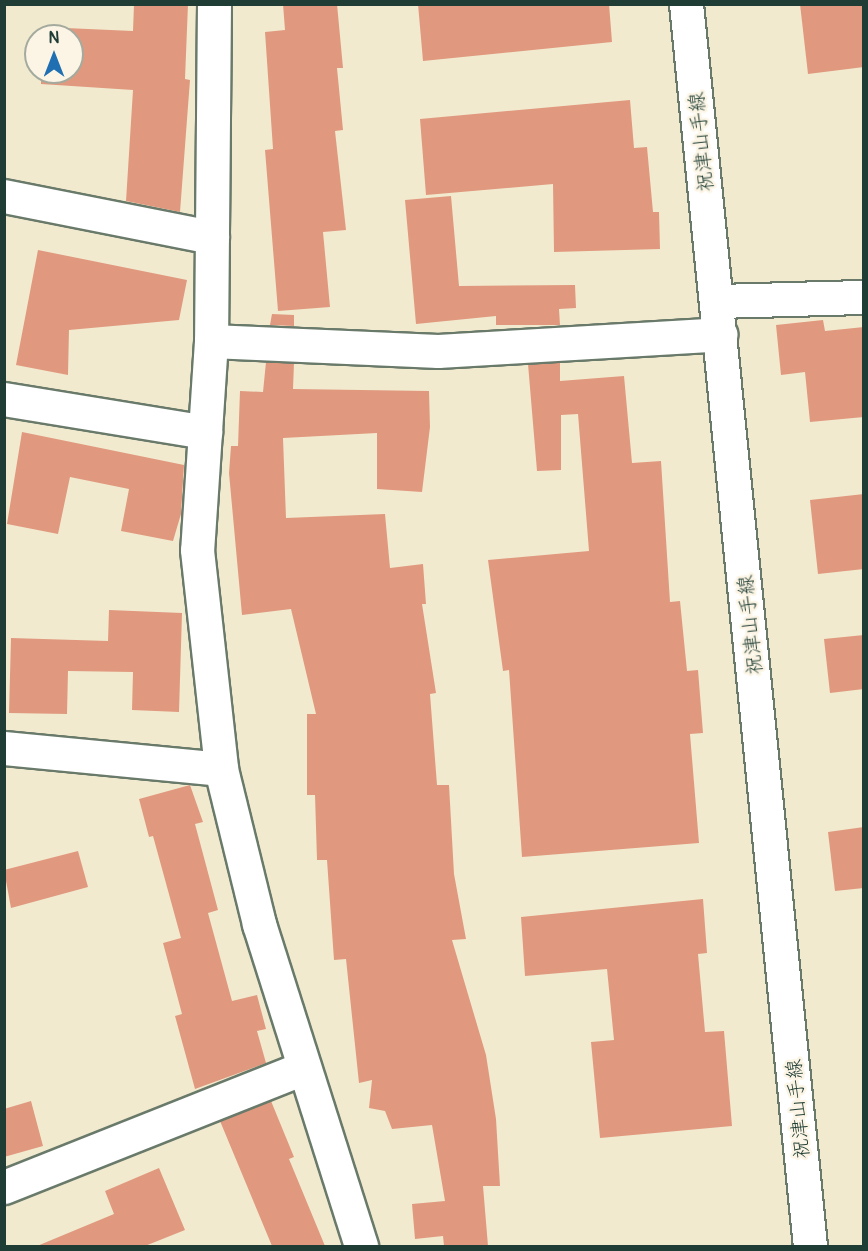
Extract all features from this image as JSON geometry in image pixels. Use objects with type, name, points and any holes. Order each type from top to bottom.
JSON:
[{"type":"street","points":[[214,4],[211,341],[197,550],[221,769],[259,924],[361,1246]]},
{"type":"street","name":"祝津山手線","points":[[686,4],[718,301],[810,1246]]},
{"type":"street","points":[[4,196],[212,237]]},
{"type":"street","points":[[718,301],[864,297]]},
{"type":"street","points":[[211,341],[438,351],[720,333]]},
{"type":"street","points":[[4,399],[205,432]]},
{"type":"street","points":[[4,748],[221,769]]},
{"type":"street","points":[[4,1188],[303,1068]]},
{"type":"building","points":[[134,4],[188,4],[185,79],[190,80],[180,212],[126,201],[133,90],[41,84],[84,84],[84,29],[133,31]]},
{"type":"building","points":[[283,4],[337,4],[343,68],[337,68],[343,130],[335,131],[346,230],[323,232],[330,307],[278,311],[265,150],[273,149],[265,32],[285,30]]},
{"type":"building","points":[[418,4],[609,4],[612,42],[423,61]]},
{"type":"building","points":[[800,4],[864,4],[864,67],[808,74]]},
{"type":"building","points":[[630,100],[634,148],[647,147],[653,212],[659,212],[660,249],[554,252],[553,184],[426,195],[420,119]]},
{"type":"building","points":[[451,196],[459,286],[575,285],[576,308],[559,309],[560,325],[496,325],[496,316],[416,324],[405,200]]},
{"type":"building","points":[[38,250],[187,280],[179,320],[69,330],[68,375],[16,365]]},
{"type":"building","points":[[272,314],[294,315],[294,326],[270,325]]},
{"type":"building","points":[[823,320],[825,331],[864,327],[864,417],[810,422],[805,372],[781,375],[776,325]]},
{"type":"building","points":[[266,362],[294,363],[293,389],[429,391],[430,427],[422,492],[377,489],[377,433],[283,438],[286,518],[385,514],[390,568],[423,564],[426,604],[422,604],[436,693],[430,694],[437,785],[449,785],[454,874],[466,939],[452,940],[486,1055],[496,1119],[500,1186],[483,1186],[488,1246],[444,1246],[443,1236],[415,1239],[412,1204],[445,1201],[432,1125],[392,1129],[385,1111],[369,1108],[372,1080],[359,1083],[346,959],[334,960],[327,860],[317,860],[315,795],[307,795],[307,714],[316,714],[291,609],[242,615],[229,473],[231,446],[238,446],[240,391],[263,392]]},
{"type":"building","points":[[560,362],[560,381],[624,376],[632,463],[661,461],[670,602],[680,601],[687,671],[698,670],[703,733],[690,734],[699,843],[522,857],[509,670],[503,671],[488,560],[589,551],[578,414],[561,415],[561,470],[537,471],[528,364]]},
{"type":"building","points":[[22,432],[184,465],[181,514],[173,541],[121,531],[129,489],[70,477],[58,534],[7,524]]},
{"type":"building","points":[[864,494],[864,569],[818,574],[810,500]]},
{"type":"building","points":[[109,610],[182,613],[179,712],[132,710],[133,672],[68,671],[67,714],[9,713],[11,638],[108,641]]},
{"type":"building","points":[[864,635],[864,689],[830,693],[824,639]]},
{"type":"building","points":[[190,785],[203,822],[195,824],[218,910],[208,913],[232,1001],[257,995],[266,1029],[257,1031],[266,1063],[195,1089],[175,1016],[182,1014],[163,943],[181,938],[153,836],[149,837],[139,799]]},
{"type":"building","points":[[864,827],[864,888],[835,891],[828,832]]},
{"type":"building","points":[[78,851],[88,887],[11,908],[4,870]]},
{"type":"building","points":[[703,899],[707,953],[698,954],[705,1032],[724,1031],[732,1126],[600,1138],[591,1042],[614,1040],[607,969],[525,976],[521,917]]},
{"type":"building","points":[[31,1101],[43,1146],[4,1157],[4,1109]]},
{"type":"building","points":[[271,1101],[294,1157],[289,1159],[325,1246],[272,1246],[220,1121]]},
{"type":"building","points":[[159,1168],[185,1230],[145,1246],[37,1246],[114,1214],[105,1191]]}]
